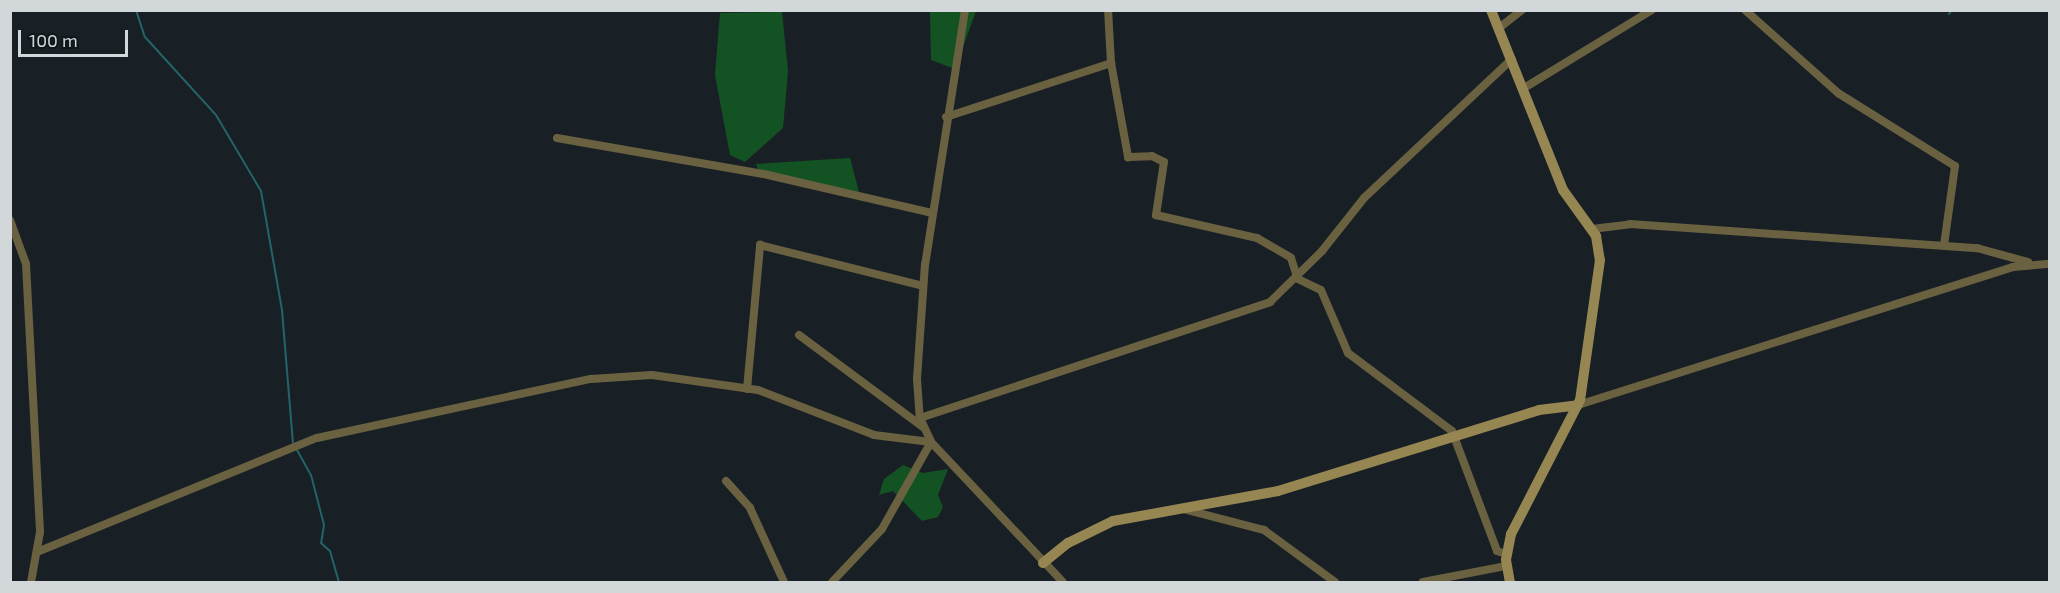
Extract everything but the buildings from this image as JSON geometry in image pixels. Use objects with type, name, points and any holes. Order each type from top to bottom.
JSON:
[{"type":"street","points":[[965,10],[946,117],[923,286],[920,418],[931,442],[1063,582]]},
{"type":"street","points":[[1108,10],[1111,63],[1128,157],[1152,156],[1164,162],[1156,215],[1257,238],[1291,258],[1296,275],[1322,290],[1348,353],[1454,436],[1497,551],[1506,554]]},
{"type":"street","points":[[1491,10],[1570,204],[1592,229],[1600,260],[1578,405],[1529,493],[1506,554],[1510,582]]},
{"type":"street","points":[[1499,28],[1522,10]]},
{"type":"street","points":[[1524,88],[1652,10]]},
{"type":"street","points":[[1745,10],[1838,93],[1955,166],[1944,245]]},
{"type":"street","points":[[920,418],[1270,302],[1334,238],[1364,198],[1512,59]]},
{"type":"street","points":[[946,117],[1111,63]]},
{"type":"street","points":[[557,138],[768,175],[932,213]]},
{"type":"street","points":[[10,220],[26,256],[37,552],[31,582]]},
{"type":"street","points":[[1592,229],[1630,224],[1944,245],[1991,250],[2029,262],[2049,264]]},
{"type":"street","points":[[747,388],[760,244],[923,286]]},
{"type":"street","points":[[1043,563],[1068,543],[1113,521],[1278,491],[1544,409],[1578,405],[2029,262]]},
{"type":"street","points":[[799,335],[924,428]]},
{"type":"street","points":[[37,552],[318,438],[623,375],[747,388],[874,435],[931,442]]},
{"type":"street","points":[[832,582],[882,529],[931,442]]},
{"type":"street","points":[[726,481],[750,508],[784,582]]},
{"type":"street","points":[[1183,509],[1264,530],[1335,582]]},
{"type":"street","points":[[1423,582],[1506,566]]},
{"type":"green space","points":[[930,11],[976,11],[955,69],[931,60]]},
{"type":"green space","points":[[782,12],[788,71],[783,128],[745,162],[730,155],[715,75],[720,13]]},
{"type":"green space","points":[[850,158],[860,196],[760,174],[756,164]]},
{"type":"green space","points":[[903,465],[923,473],[948,469],[938,495],[943,507],[938,517],[922,521],[893,491],[879,495],[884,479]]},
{"type":"waterway","points":[[136,10],[145,37],[216,115],[261,191],[282,310],[293,443]]},
{"type":"waterway","points":[[1949,14],[1952,10]]},
{"type":"waterway","points":[[297,450],[311,475],[324,525],[321,543],[330,551],[339,582]]}]
